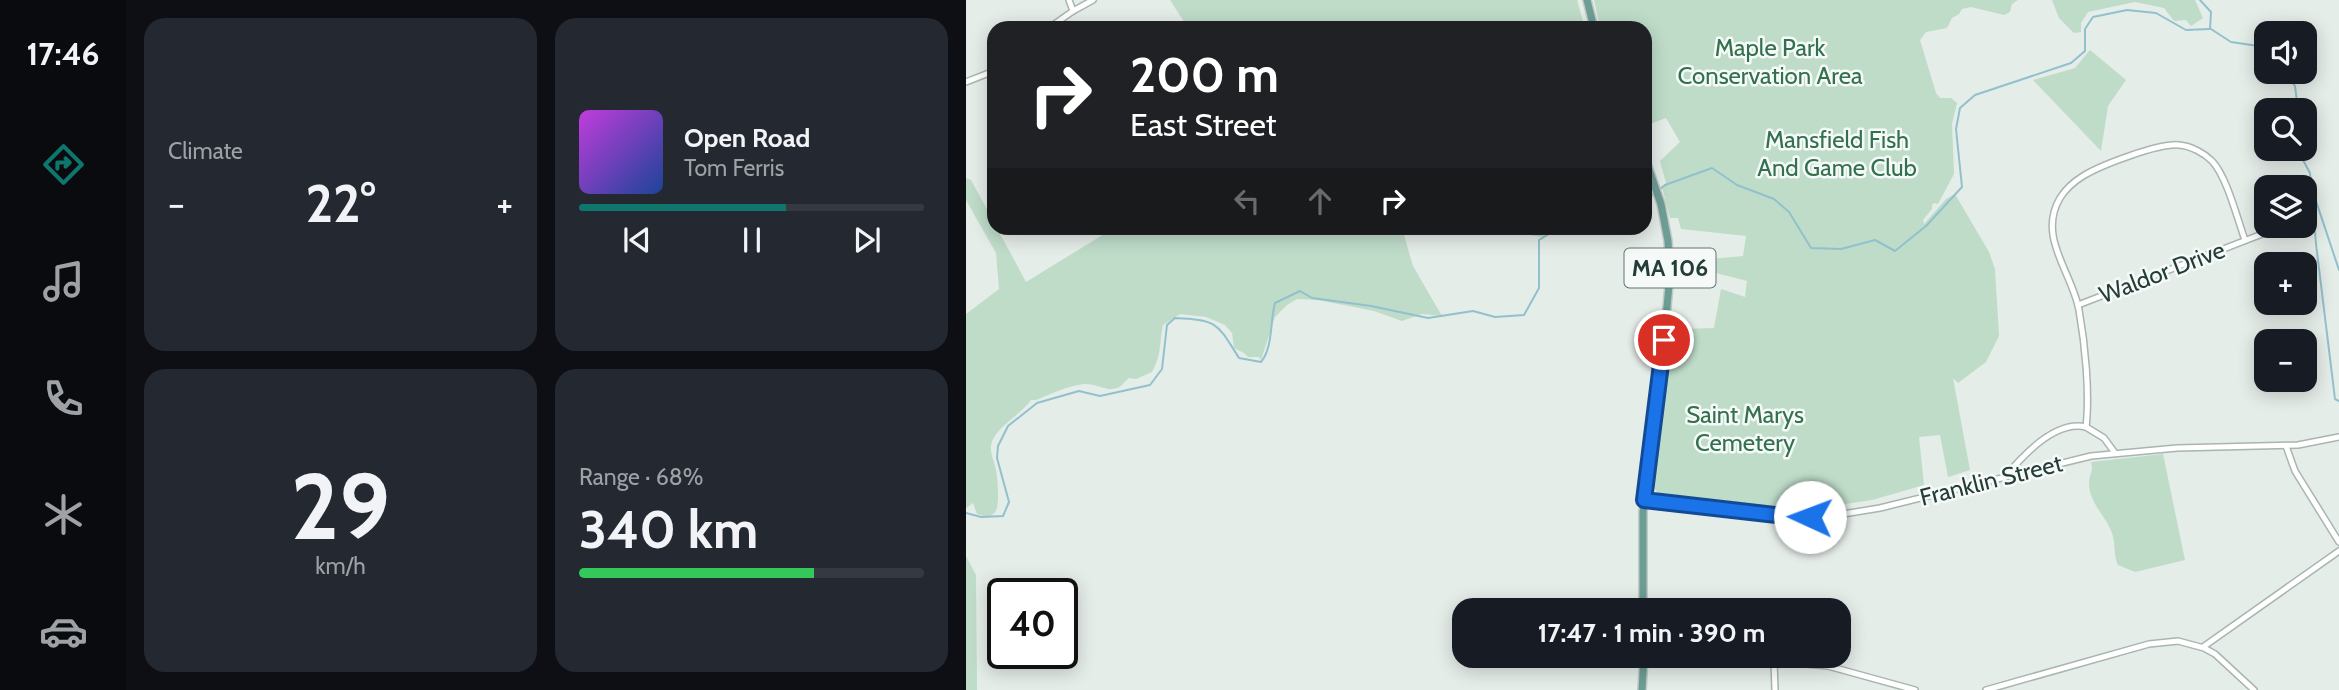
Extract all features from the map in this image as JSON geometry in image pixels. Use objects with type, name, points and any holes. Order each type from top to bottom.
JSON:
[{"type":"main road","points":[[1587,0],[1592,21]]},
{"type":"main road","name":"MA 106","points":[[1643,598],[1644,500],[1670,287],[1668,241],[1652,176]]},
{"type":"main road","points":[[1642,690],[1643,668]]},
{"type":"street","points":[[1069,0],[1073,11]]},
{"type":"street","points":[[1059,21],[1093,0]]},
{"type":"street","points":[[966,82],[987,74]]},
{"type":"street","points":[[2086,427],[2088,408],[2078,305],[2054,243],[2054,214],[2059,199],[2083,176],[2111,163],[2176,145],[2185,146],[2211,160],[2220,172],[2245,240]]},
{"type":"street","name":"Waldor Drive","points":[[2078,305],[2254,237]]},
{"type":"street","points":[[2005,477],[2030,450],[2055,432],[2074,426],[2086,427],[2104,438],[2115,453]]},
{"type":"street","name":"Franklin Street","points":[[1644,500],[1784,516],[1819,516],[1866,511],[2072,460],[2115,453],[2177,448],[2286,446],[2339,437]]},
{"type":"street","points":[[2286,446],[2300,480],[2339,542]]},
{"type":"street","points":[[2203,647],[2339,551]]},
{"type":"street","points":[[1986,690],[2164,641],[2178,641],[2203,647],[2223,660],[2254,690]]},
{"type":"street","points":[[1773,668],[1775,690]]},
{"type":"street","points":[[1833,668],[1914,690]]},
{"type":"green space","points":[[1170,0],[1577,0],[1583,21],[1184,21]]},
{"type":"green space","points":[[1594,0],[2018,0],[2012,4],[2010,12],[2004,15],[1971,7],[1962,9],[1952,18],[1947,28],[1926,32],[1920,40],[1936,93],[1940,98],[1951,98],[1957,103],[1952,124],[1954,174],[1938,204],[1932,205],[1923,220],[1924,224],[1946,199],[1955,194],[1989,252],[1995,269],[1999,336],[1986,362],[1958,383],[1953,378],[1970,470],[1948,477],[1940,435],[1919,437],[1924,485],[1872,500],[1845,504],[1844,509],[1774,509],[1657,492],[1654,488],[1671,338],[1681,339],[1683,329],[1714,328],[1721,289],[1745,297],[1747,281],[1712,272],[1710,259],[1743,256],[1746,236],[1681,229],[1678,218],[1670,218],[1662,187],[1666,183],[1660,161],[1680,142],[1666,118],[1652,123],[1652,21],[1598,21]]},
{"type":"green space","points":[[2052,0],[2195,0],[2203,18],[2191,26],[2186,20],[2174,21],[2164,8],[2135,2],[2088,12],[2081,23],[2081,32],[2074,33],[2059,18]]},
{"type":"green space","points":[[2090,50],[2126,80],[2108,106],[2101,151],[2033,80],[2075,68]]},
{"type":"green space","points":[[966,178],[971,180],[987,209],[987,235],[1001,235],[1026,282],[1103,235],[1404,235],[1413,266],[1442,316],[1422,314],[1402,321],[1374,311],[1318,300],[1297,299],[1275,317],[1261,360],[1259,357],[1248,357],[1234,348],[1232,333],[1225,325],[1206,317],[1180,314],[1163,325],[1159,354],[1152,372],[1136,379],[1129,378],[1113,389],[1084,384],[1031,400],[997,433],[993,439],[991,453],[996,470],[998,499],[995,512],[988,517],[977,514],[973,503],[966,508],[966,314],[999,289],[996,253],[966,200]]},
{"type":"green space","points":[[2163,454],[2185,560],[2135,572],[2118,565],[2116,561],[2112,533],[2090,490],[2091,462]]},
{"type":"green space","points":[[966,556],[976,575],[977,690],[966,690]]},
{"type":"waterway","points":[[2200,0],[2211,12],[2210,29]]},
{"type":"waterway","points":[[1660,189],[1712,168],[1737,185],[1774,199],[1789,212],[1811,248],[1841,249],[1875,240],[1895,251],[1926,226],[1962,187],[1956,129],[1960,108],[1975,95],[2071,63],[2085,51],[2085,29],[2093,17],[2127,10],[2156,13],[2186,30],[2210,29]]},
{"type":"waterway","points":[[2211,29],[2231,42],[2254,45]]},
{"type":"waterway","points":[[2293,84],[2296,98]]},
{"type":"waterway","points":[[2304,161],[2310,173],[2335,399],[2339,401]]},
{"type":"waterway","points":[[2317,204],[2339,270]]},
{"type":"waterway","points":[[966,513],[981,517],[1003,516],[1009,502],[997,458],[998,446],[1008,426],[1037,403],[1079,391],[1100,396],[1150,385],[1162,369],[1167,325],[1175,318],[1208,322],[1220,330],[1239,358],[1261,362],[1269,342],[1275,303],[1300,291],[1312,298],[1371,306],[1428,318],[1473,311],[1495,317],[1524,315],[1539,288],[1539,240],[1547,235]]},
{"type":"route","points":[[1664,340],[1644,500],[1810,517]]},
{"type":"park label","name":"Maple Park Conservation Area","points":[[1770,61]]},
{"type":"park label","name":"Mansfield Fish And Game Club","points":[[1837,153]]},
{"type":"park label","name":"Saint Marys Cemetery","points":[[1745,428]]}]
